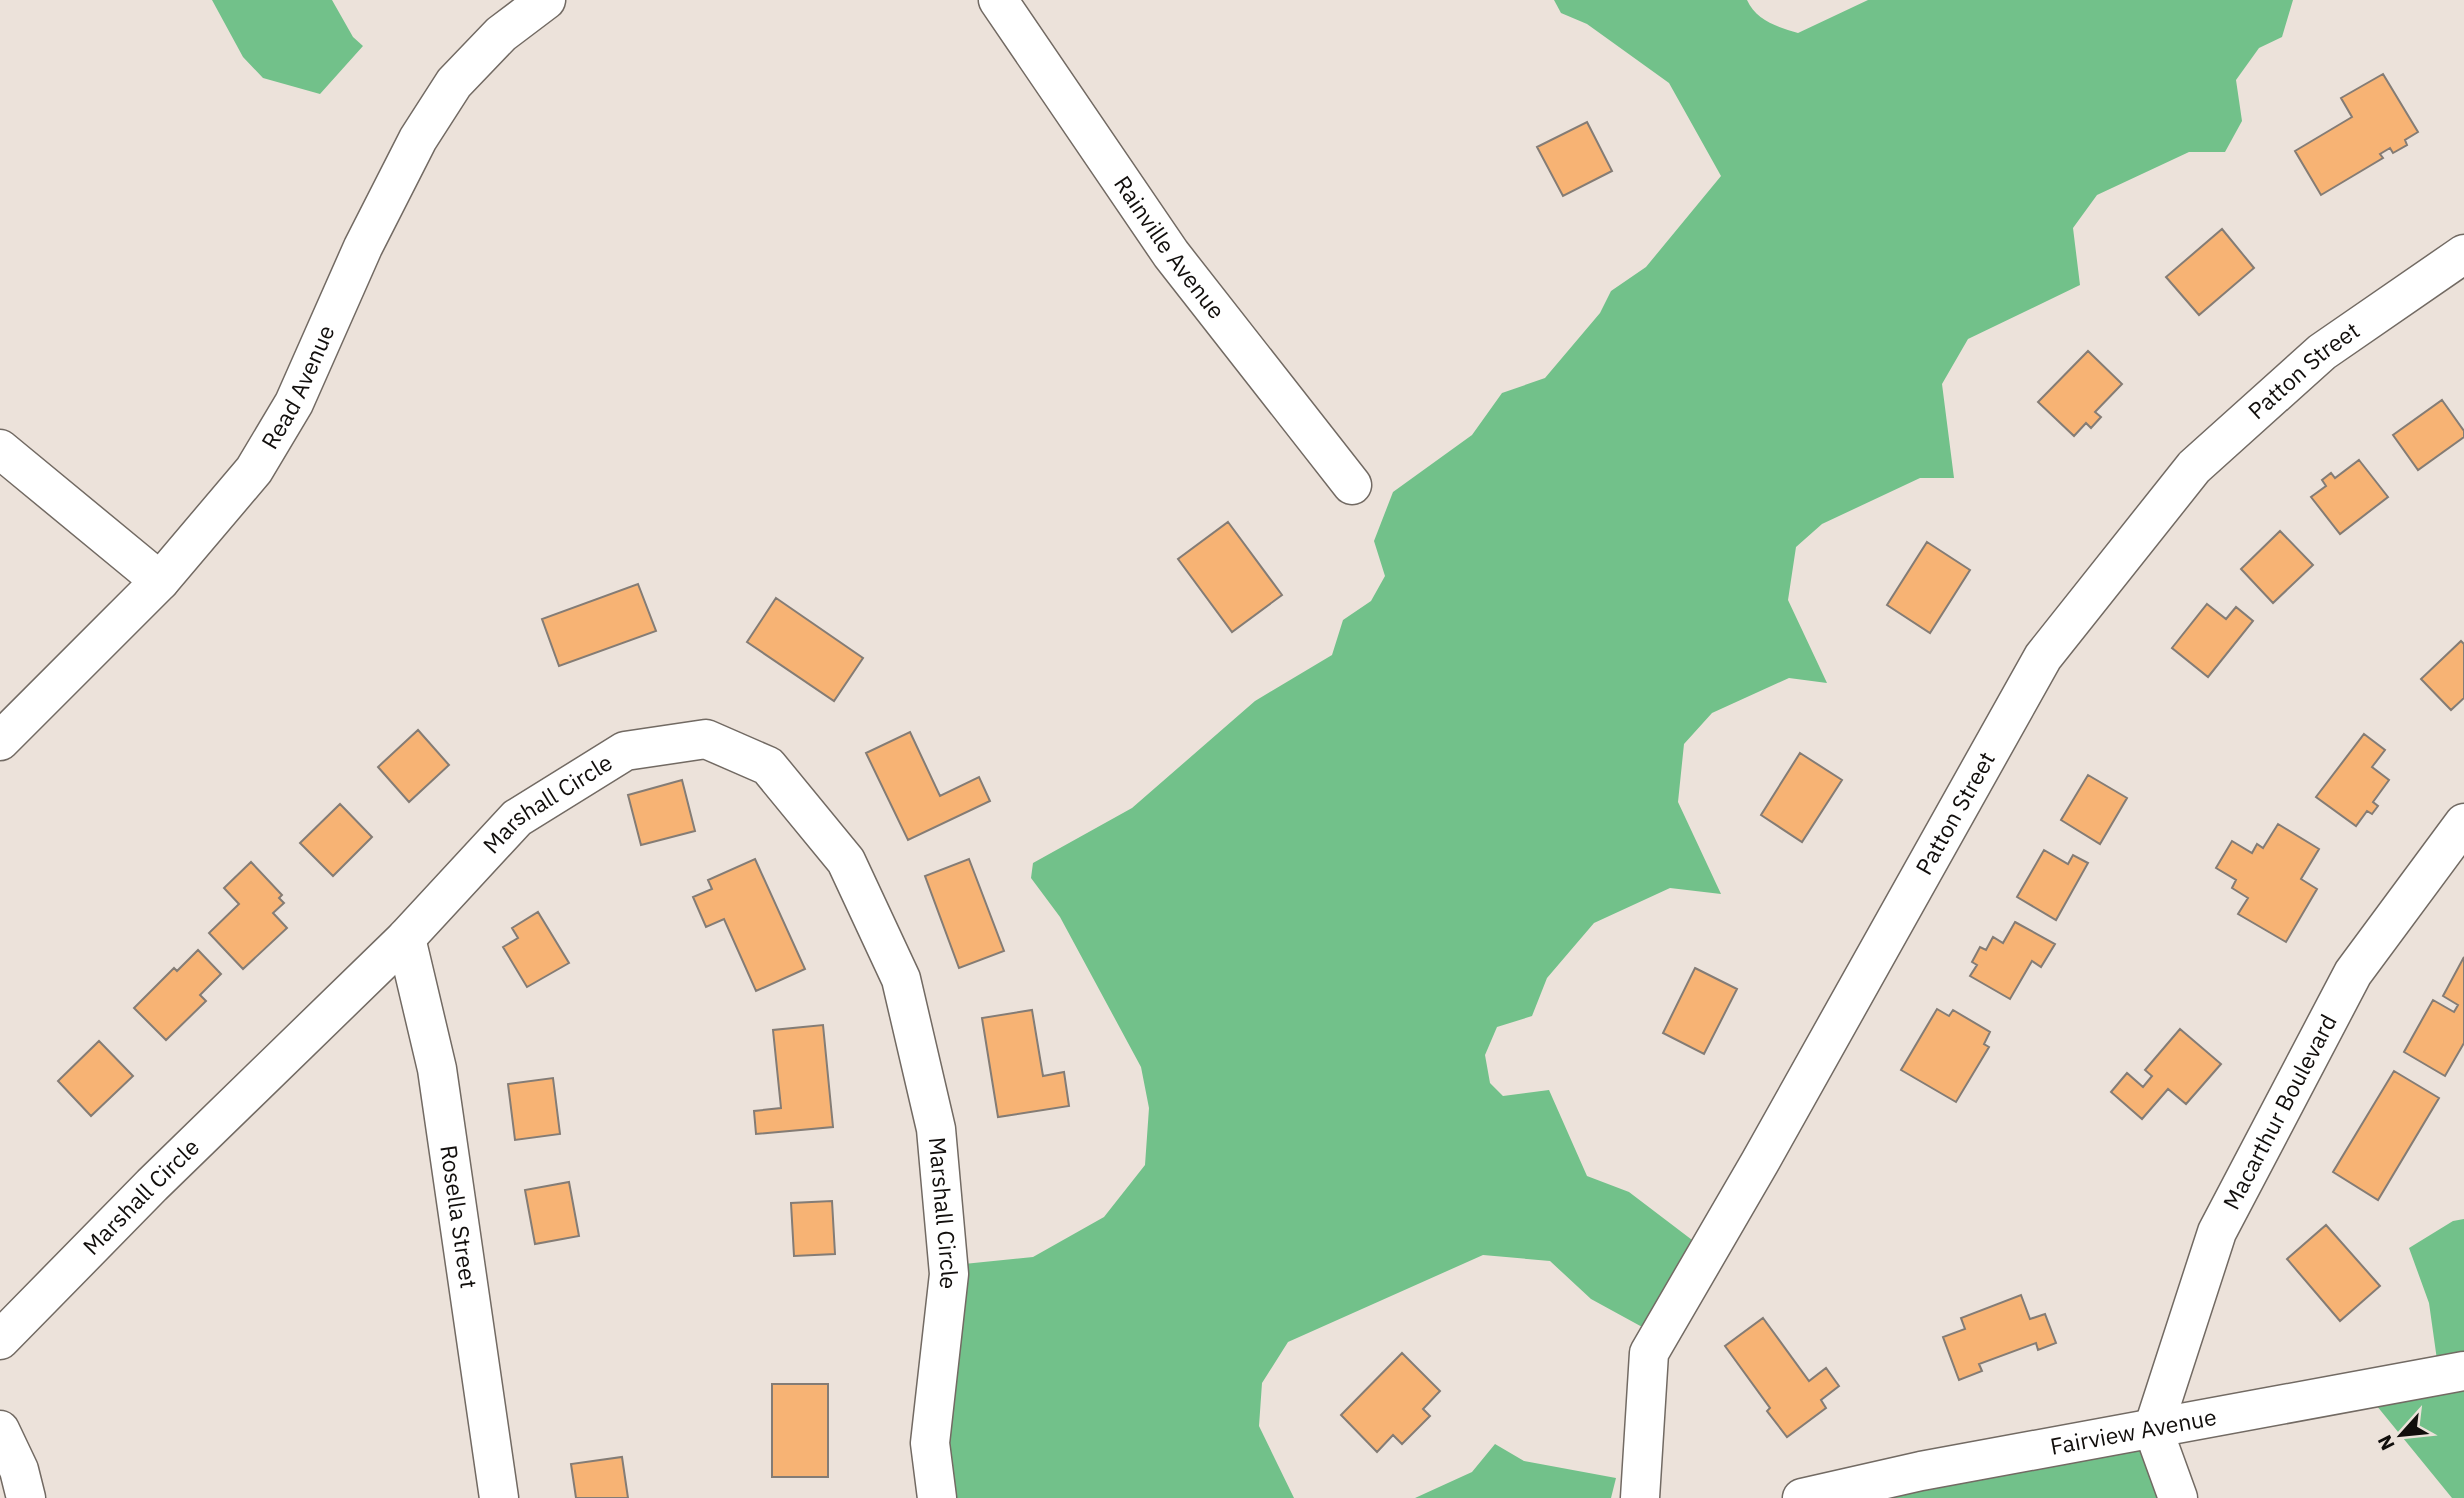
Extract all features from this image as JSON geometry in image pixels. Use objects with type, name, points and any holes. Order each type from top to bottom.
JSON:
[{"type":"street","name":"Read Avenue","points":[[0,741],[160,581],[254,470],[295,403],[363,247],[418,139],[454,83],[501,34],[546,0]]},
{"type":"street","name":"Rainville Avenue","points":[[998,0],[1171,254],[1352,485]]},
{"type":"street","name":"Patton Street","points":[[1640,1498],[1649,1353],[1760,1163],[2043,657],[2194,467],[2322,352],[2464,254]]},
{"type":"street","points":[[0,449],[160,581]]},
{"type":"street","name":"Marshall Circle","points":[[0,1340],[152,1185],[406,938],[517,818],[625,751],[706,739],[768,766],[846,861],[901,979],[936,1129],[948,1274],[930,1443],[937,1498]]},
{"type":"street","name":"Macarthur Boulevard","points":[[2153,1429],[2217,1232],[2353,973],[2464,823]]},
{"type":"street","name":"Rosella Street","points":[[406,938],[437,1069],[499,1498]]},
{"type":"street","name":"Fairview Avenue","points":[[1802,1498],[1921,1471],[2464,1371]]},
{"type":"street","points":[[2153,1429],[2178,1498]]},
{"type":"street","points":[[0,1430],[19,1470],[26,1498]]},
{"type":"green space","points":[[212,0],[332,0],[353,37],[363,46],[320,94],[263,78],[243,57]]},
{"type":"green space","points":[[1554,0],[1747,0],[1762,18],[1798,33],[1868,0],[2293,0],[2282,37],[2259,48],[2236,80],[2242,121],[2225,152],[2189,152],[2097,195],[2073,228],[2080,285],[1968,339],[1942,384],[1954,478],[1920,478],[1822,524],[1796,547],[1788,600],[1827,683],[1789,678],[1712,713],[1684,744],[1678,802],[1721,894],[1670,888],[1594,923],[1547,978],[1532,1016],[1497,1027],[1485,1055],[1490,1083],[1503,1096],[1549,1090],[1587,1176],[1629,1192],[1700,1246],[1655,1334],[1591,1299],[1550,1261],[1483,1255],[1288,1342],[1262,1383],[1259,1426],[1294,1498],[932,1498],[954,1265],[1033,1257],[1104,1217],[1145,1165],[1149,1108],[1141,1067],[1060,917],[1031,878],[1033,863],[1132,808],[1255,701],[1332,655],[1343,620],[1371,601],[1385,576],[1374,541],[1393,492],[1472,435],[1502,393],[1545,378],[1600,313],[1611,291],[1646,267],[1721,176],[1669,83],[1587,24],[1561,13]]},
{"type":"green space","points":[[2464,1219],[2464,1498],[2452,1498],[2372,1400],[2438,1367],[2429,1303],[2409,1248],[2453,1221]]},
{"type":"green space","points":[[2143,1431],[2163,1498],[1804,1498]]},
{"type":"green space","points":[[1495,1444],[1524,1461],[1616,1478],[1611,1498],[1415,1498],[1472,1472]]},
{"type":"building","points":[[2383,74],[2418,132],[2405,140],[2407,145],[2393,153],[2390,148],[2380,154],[2383,158],[2321,195],[2295,151],[2352,117],[2341,98]]},
{"type":"building","points":[[1587,122],[1612,171],[1563,196],[1537,147]]},
{"type":"building","points":[[2222,229],[2254,268],[2199,315],[2166,277]]},
{"type":"building","points":[[2088,351],[2122,384],[2095,412],[2101,417],[2091,428],[2086,423],[2074,436],[2038,402]]},
{"type":"building","points":[[2442,400],[2464,431],[2464,437],[2418,470],[2393,435]]},
{"type":"building","points":[[2359,460],[2388,497],[2340,534],[2311,497],[2326,486],[2322,480],[2331,473],[2335,478]]},
{"type":"building","points":[[1228,522],[1282,595],[1232,632],[1178,559]]},
{"type":"building","points":[[2280,531],[2313,565],[2273,603],[2241,569]]},
{"type":"building","points":[[1927,542],[1970,570],[1930,633],[1887,605]]},
{"type":"building","points":[[638,584],[656,631],[559,666],[542,619]]},
{"type":"building","points":[[776,598],[863,658],[834,701],[747,642]]},
{"type":"building","points":[[2207,604],[2226,619],[2236,607],[2253,621],[2208,677],[2172,648]]},
{"type":"building","points":[[2461,641],[2464,644],[2464,698],[2451,710],[2421,679]]},
{"type":"building","points":[[418,730],[449,765],[409,802],[378,767]]},
{"type":"building","points":[[910,732],[940,796],[979,777],[990,801],[908,840],[866,753]]},
{"type":"building","points":[[2364,734],[2385,750],[2372,767],[2389,780],[2373,802],[2378,806],[2372,814],[2367,811],[2356,826],[2316,797]]},
{"type":"building","points":[[1800,753],[1842,780],[1802,842],[1761,815]]},
{"type":"building","points":[[2088,775],[2127,798],[2100,844],[2061,820]]},
{"type":"building","points":[[682,780],[695,831],[641,845],[628,795]]},
{"type":"building","points":[[340,804],[372,837],[333,876],[300,843]]},
{"type":"building","points":[[2278,824],[2319,849],[2301,879],[2317,889],[2286,942],[2238,914],[2248,898],[2232,888],[2236,880],[2216,868],[2232,841],[2252,853],[2257,844],[2263,848]]},
{"type":"building","points":[[2044,850],[2068,864],[2073,855],[2088,863],[2056,920],[2017,897]]},
{"type":"building","points":[[755,859],[805,969],[756,991],[724,919],[706,927],[693,897],[712,889],[708,880]]},
{"type":"building","points":[[969,859],[1004,951],[959,968],[925,876]]},
{"type":"building","points":[[251,862],[282,895],[279,898],[284,903],[273,913],[287,928],[243,969],[209,933],[239,904],[224,888]]},
{"type":"building","points":[[538,912],[569,963],[527,987],[503,947],[518,938],[512,928]]},
{"type":"building","points":[[2015,922],[2055,944],[2041,967],[2032,961],[2010,999],[1970,976],[1977,965],[1972,962],[1980,947],[1986,950],[1993,937],[2003,943]]},
{"type":"building","points":[[198,950],[221,974],[200,995],[206,1001],[166,1040],[134,1008],[174,968],[177,971]]},
{"type":"building","points":[[2464,957],[2464,1043],[2445,1076],[2404,1052],[2433,1000],[2454,1012],[2458,1005],[2443,996]]},
{"type":"building","points":[[1695,968],[1737,989],[1704,1054],[1663,1033]]},
{"type":"building","points":[[1937,1009],[1949,1016],[1953,1010],[1990,1032],[1984,1044],[1989,1047],[1956,1102],[1901,1070]]},
{"type":"building","points":[[1032,1010],[1043,1076],[1064,1072],[1069,1106],[998,1117],[982,1018]]},
{"type":"building","points":[[823,1025],[833,1127],[756,1134],[754,1111],[781,1108],[773,1030]]},
{"type":"building","points":[[2180,1029],[2221,1064],[2186,1104],[2168,1089],[2142,1119],[2111,1092],[2127,1073],[2143,1087],[2152,1076],[2145,1070]]},
{"type":"building","points":[[99,1041],[133,1076],[91,1116],[58,1081]]},
{"type":"building","points":[[2394,1071],[2439,1098],[2378,1200],[2333,1172]]},
{"type":"building","points":[[553,1078],[560,1134],[515,1140],[508,1084]]},
{"type":"building","points":[[569,1182],[579,1236],[535,1244],[525,1190]]},
{"type":"building","points":[[832,1201],[835,1254],[794,1256],[791,1203]]},
{"type":"building","points":[[2326,1225],[2380,1286],[2340,1321],[2287,1259]]},
{"type":"building","points":[[2021,1295],[2030,1319],[2045,1314],[2056,1343],[2038,1350],[2036,1343],[1979,1364],[1982,1371],[1959,1380],[1943,1337],[1965,1329],[1961,1318]]},
{"type":"building","points":[[1763,1318],[1809,1381],[1826,1368],[1839,1386],[1821,1400],[1826,1408],[1787,1437],[1767,1411],[1770,1408],[1725,1346]]},
{"type":"building","points":[[1402,1353],[1440,1391],[1423,1409],[1430,1416],[1402,1444],[1393,1435],[1377,1452],[1341,1415]]},
{"type":"building","points":[[772,1384],[828,1384],[828,1477],[772,1477]]},
{"type":"building","points":[[622,1457],[628,1498],[576,1498],[571,1464]]}]
